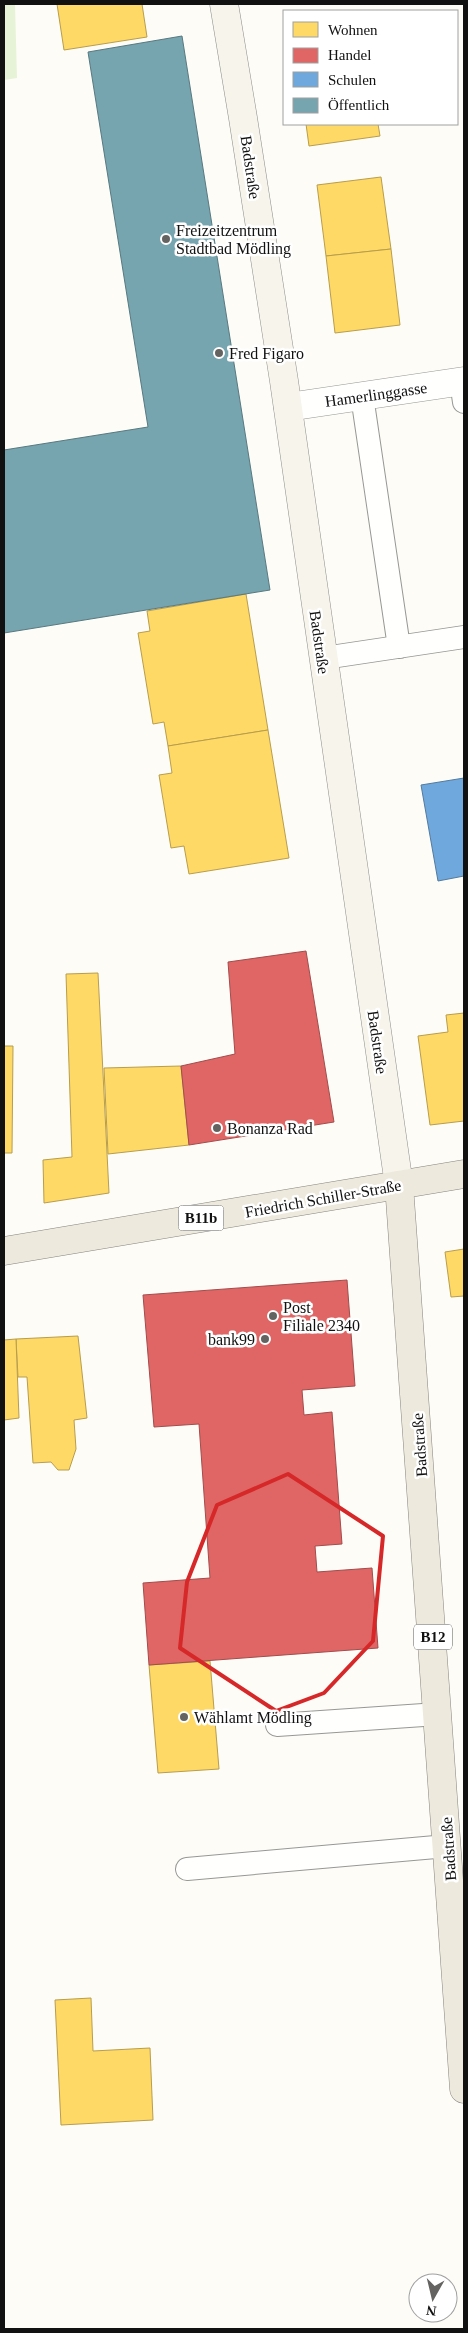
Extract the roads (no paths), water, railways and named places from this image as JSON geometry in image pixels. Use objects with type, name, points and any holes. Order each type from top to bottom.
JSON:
[{"type":"main road","name":"Friedrich Schiller-Straße","points":[[4,1251],[464,1174]]},
{"type":"main road","name":"Badstraße","points":[[399,1185],[464,2089]]},
{"type":"street","name":"Badstraße","points":[[224,4],[288,407],[310,573],[324,658],[327,690],[399,1185]]},
{"type":"street","name":"Hamerlinggasse","points":[[288,407],[362,396],[463,388]]},
{"type":"lane","points":[[362,396],[399,647]]},
{"type":"lane","points":[[324,658],[464,637]]},
{"type":"lane","points":[[277,1725],[438,1714]]},
{"type":"lane","points":[[187,1869],[447,1846]]},
{"type":"place","name":"Freizeitzentrum Stadtbad Mödling","points":[[166,239]]},
{"type":"place","name":"Fred Figaro","points":[[219,353]]},
{"type":"place","name":"Bonanza Rad","points":[[217,1128]]},
{"type":"place","name":"Post Filiale 2340","points":[[273,1316]]},
{"type":"place","name":"bank99","points":[[265,1339]]},
{"type":"place","name":"Wählamt Mödling","points":[[184,1717]]}]
